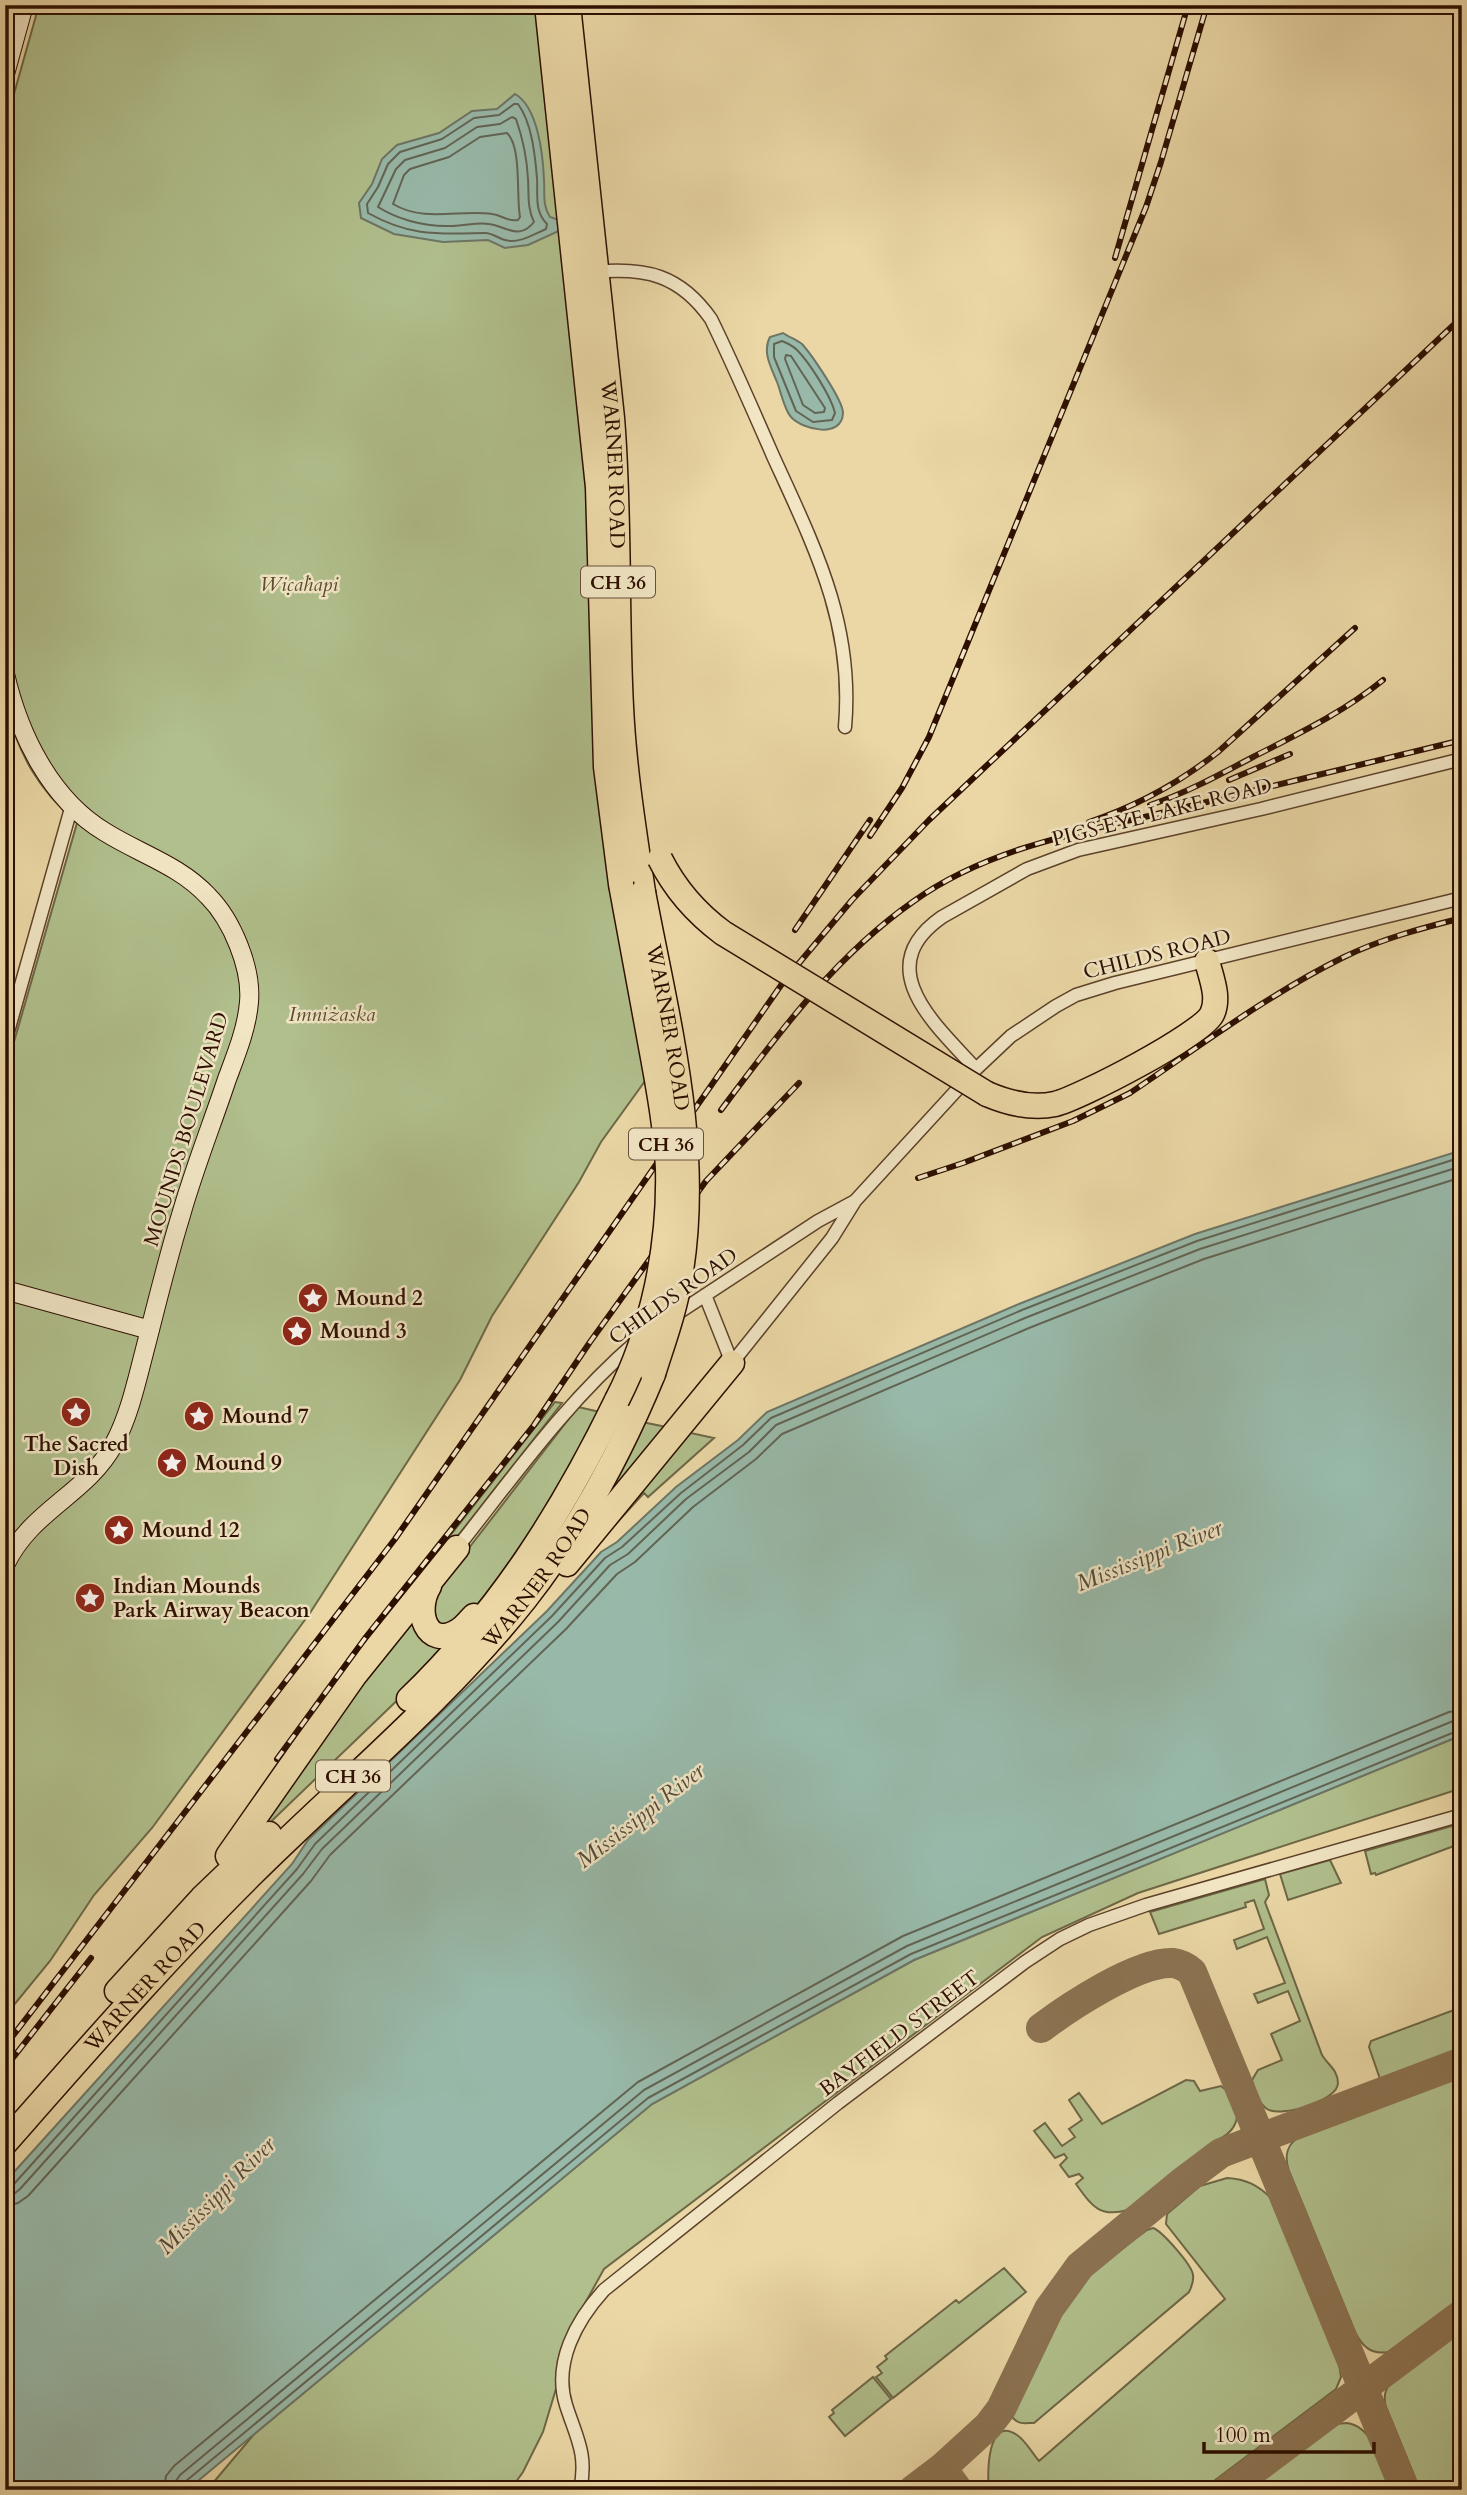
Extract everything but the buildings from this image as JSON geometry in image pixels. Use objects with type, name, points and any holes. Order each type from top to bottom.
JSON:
[{"type":"highway","name":"WARNER ROAD","points":[[5,2118],[166,1936],[437,1672],[488,1613],[534,1551],[574,1485],[635,1358],[654,1295],[665,1235],[668,1169],[632,888],[629,794],[621,707],[616,465],[547,5]]},
{"type":"highway","name":"WARNER ROAD","points":[[5,2143],[198,1928],[456,1677],[526,1599],[572,1533],[624,1441],[653,1374],[675,1304],[687,1223],[688,1167],[681,1089],[632,888],[606,766],[597,487],[568,5]]},
{"type":"highway","points":[[621,707],[646,815],[660,859],[697,912],[723,933],[987,1094],[1019,1104],[1054,1104],[1089,1090],[1195,1032],[1211,1018],[1216,1000],[1207,961]]},
{"type":"highway","points":[[456,1677],[559,1574],[732,1363]]},
{"type":"highway","points":[[457,1548],[427,1588],[421,1606],[425,1625],[440,1634],[452,1634],[461,1629],[534,1551]]},
{"type":"highway","points":[[166,1936],[246,1833],[354,1676],[457,1548]]},
{"type":"street","points":[[5,74],[12,23],[24,5]]},
{"type":"street","points":[[586,273],[639,271],[673,281],[701,304],[711,319],[828,584],[843,641],[845,727]]},
{"type":"street","name":"MOUNDS BOULEVARD","points":[[5,674],[28,741],[54,783],[72,805],[106,833],[166,863],[196,883],[211,898],[231,927],[241,949],[249,1001],[238,1048],[181,1214],[130,1405],[110,1450],[87,1479],[33,1524],[5,1565]]},
{"type":"street","name":"PIGS EYE LAKE ROAD","points":[[976,1069],[921,1007],[911,979],[912,958],[917,940],[930,925],[942,917],[1027,869],[1078,850],[1462,759]]},
{"type":"street","points":[[5,1042],[9,1017],[72,805]]},
{"type":"street","name":"CHILDS ROAD","points":[[732,1363],[832,1238],[855,1201],[976,1069],[1027,1025],[1076,995],[1115,982],[1462,898]]},
{"type":"street","name":"CHILDS ROAD","points":[[457,1548],[582,1393],[638,1340],[818,1221],[855,1201]]},
{"type":"street","points":[[5,1290],[150,1330]]},
{"type":"street","points":[[705,1296],[732,1363]]},
{"type":"street","name":"BAYFIELD STREET","points":[[580,2490],[583,2458],[565,2403],[561,2372],[570,2342],[591,2305],[604,2290],[849,2095],[1025,1962],[1060,1939],[1089,1925],[1146,1905],[1462,1815]]},
{"type":"green space","name":"Wic̣aḣapi","points":[[39,5],[542,5],[645,1081],[601,1142],[579,1182],[492,1316],[460,1380],[310,1613],[152,1828],[94,1895],[50,1961],[5,2016],[5,1073],[77,823],[51,797],[32,770],[17,740],[5,705],[5,126]]},
{"type":"green space","points":[[555,1402],[562,1403],[362,1658],[373,1634]]},
{"type":"green space","points":[[578,1407],[600,1412],[537,1520],[502,1572],[463,1622],[438,1625],[431,1597]]},
{"type":"green space","points":[[642,1422],[671,1428],[586,1527]]},
{"type":"green space","points":[[686,1432],[714,1438],[648,1497],[644,1493],[612,1528]]},
{"type":"green space","points":[[412,1610],[444,1645],[410,1688],[256,1836]]},
{"type":"green space","points":[[1462,1735],[1462,1788],[1138,1893],[1042,1937],[604,2269],[578,2316],[543,2432],[523,2472],[510,2490],[207,2490],[255,2433],[652,2104],[914,1960]]},
{"type":"green space","points":[[1462,1823],[1462,1843],[1376,1875],[1371,1874],[1365,1851]]},
{"type":"green space","points":[[1330,1860],[1341,1883],[1288,1900],[1280,1874]]},
{"type":"green space","points":[[1265,1879],[1269,1895],[1265,1902],[1322,2055],[1338,2078],[1336,2090],[1329,2096],[1308,2106],[1284,2111],[1267,2109],[1257,2096],[1252,2080],[1258,2070],[1282,2060],[1271,2034],[1300,2021],[1288,1991],[1258,2003],[1254,1994],[1285,1983],[1267,1937],[1237,1949],[1234,1940],[1264,1929],[1254,1900],[1245,1903],[1246,1907],[1159,1934],[1150,1912]]},
{"type":"green space","points":[[1462,2007],[1462,2048],[1380,2079],[1369,2047],[1371,2041]]},
{"type":"green space","points":[[1462,2076],[1462,2298],[1388,2352],[1372,2351],[1355,2332],[1289,2171],[1288,2150],[1301,2136]]},
{"type":"green space","points":[[1186,2080],[1194,2081],[1200,2091],[1221,2086],[1225,2089],[1236,2109],[1235,2124],[1229,2133],[1205,2148],[1128,2210],[1103,2211],[1092,2204],[1076,2184],[1083,2178],[1079,2174],[1069,2177],[1060,2165],[1067,2158],[1064,2154],[1055,2158],[1034,2131],[1045,2123],[1062,2146],[1075,2137],[1069,2129],[1082,2120],[1069,2100],[1079,2093],[1102,2124]]},
{"type":"green space","points":[[1227,2178],[1251,2184],[1272,2199],[1339,2363],[1341,2377],[1336,2389],[1202,2490],[989,2490],[991,2449],[994,2439],[1000,2433],[1007,2431],[1017,2435],[1039,2461],[1225,2299],[1166,2224],[1167,2214],[1200,2186]]},
{"type":"green space","points":[[1153,2228],[1163,2235],[1188,2264],[1193,2275],[1189,2292],[1034,2423],[1017,2421],[1012,2417],[1066,2304],[1101,2265]]},
{"type":"green space","points":[[1004,2268],[1026,2292],[893,2398],[876,2377],[882,2373],[877,2367],[887,2359],[885,2356],[956,2300],[959,2303]]},
{"type":"green space","points":[[1462,2330],[1462,2490],[1420,2490],[1386,2407],[1385,2393],[1394,2379]]},
{"type":"green space","points":[[873,2377],[891,2399],[845,2436],[829,2417],[834,2413],[832,2410]]},
{"type":"green space","points":[[1335,2424],[1357,2426],[1371,2440],[1391,2490],[1245,2490]]},
{"type":"water","points":[[515,94],[523,100],[534,120],[542,158],[546,208],[550,217],[559,220],[561,230],[528,245],[505,248],[488,240],[443,242],[394,234],[361,218],[359,203],[372,184],[382,159],[397,145],[439,133],[472,111],[497,109]]},
{"type":"water","points":[[783,333],[802,344],[832,388],[843,413],[836,426],[821,430],[804,426],[789,414],[767,354],[770,337]]},
{"type":"water","name":"Mississippi River","points":[[1462,1150],[1462,1735],[914,1960],[652,2104],[187,2490],[5,2490],[5,2182],[292,1864],[308,1840],[547,1611],[601,1552],[617,1542],[676,1487],[738,1440],[767,1412],[1019,1304],[1195,1234]]},
{"type":"taxiway","points":[[1041,2028],[1104,1987],[1142,1969],[1173,1963],[1192,1972],[1405,2490]]},
{"type":"taxiway","points":[[913,2490],[988,2426],[1001,2409],[1049,2309],[1080,2266],[1181,2183],[1221,2153],[1462,2062]]},
{"type":"taxiway","points":[[1227,2490],[1462,2314]]},
{"type":"taxiway","points":[[942,2468],[958,2490]]},
{"type":"railway","points":[[1115,258],[1188,5]]},
{"type":"railway","points":[[870,836],[902,788],[929,737],[1146,207],[1207,5]]},
{"type":"railway","points":[[5,2046],[395,1539],[784,981],[852,900],[929,820],[1462,317]]},
{"type":"railway","points":[[1089,822],[1141,801],[1173,784],[1203,763],[1355,628]]},
{"type":"railway","points":[[1150,805],[1202,783],[1304,731],[1353,702],[1383,680]]},
{"type":"railway","points":[[721,1110],[786,1025],[833,971],[885,923],[944,882],[1008,854],[1075,833],[1462,740]]},
{"type":"railway","points":[[1229,780],[1290,754]]},
{"type":"railway","points":[[795,930],[870,820]]},
{"type":"railway","points":[[918,1178],[1073,1121],[1130,1093],[1262,1004],[1344,957],[1387,939],[1462,918]]},
{"type":"railway","points":[[277,1759],[366,1637],[534,1425],[706,1181],[799,1083]]},
{"type":"railway","points":[[5,2068],[91,1958]]},
{"type":"place","name":"Mound 2","points":[[313,1298]]},
{"type":"place","name":"Mound 3","points":[[297,1331]]},
{"type":"place","name":"The Sacred Dish","points":[[76,1412]]},
{"type":"place","name":"Mound 7","points":[[199,1416]]},
{"type":"place","name":"Mound 9","points":[[172,1463]]},
{"type":"place","name":"Mound 12","points":[[119,1530]]},
{"type":"place","name":"Indian Mounds Park Airway Beacon","points":[[90,1598]]},
{"type":"park label","name":"Imniżaska","points":[[332,1014]]}]
